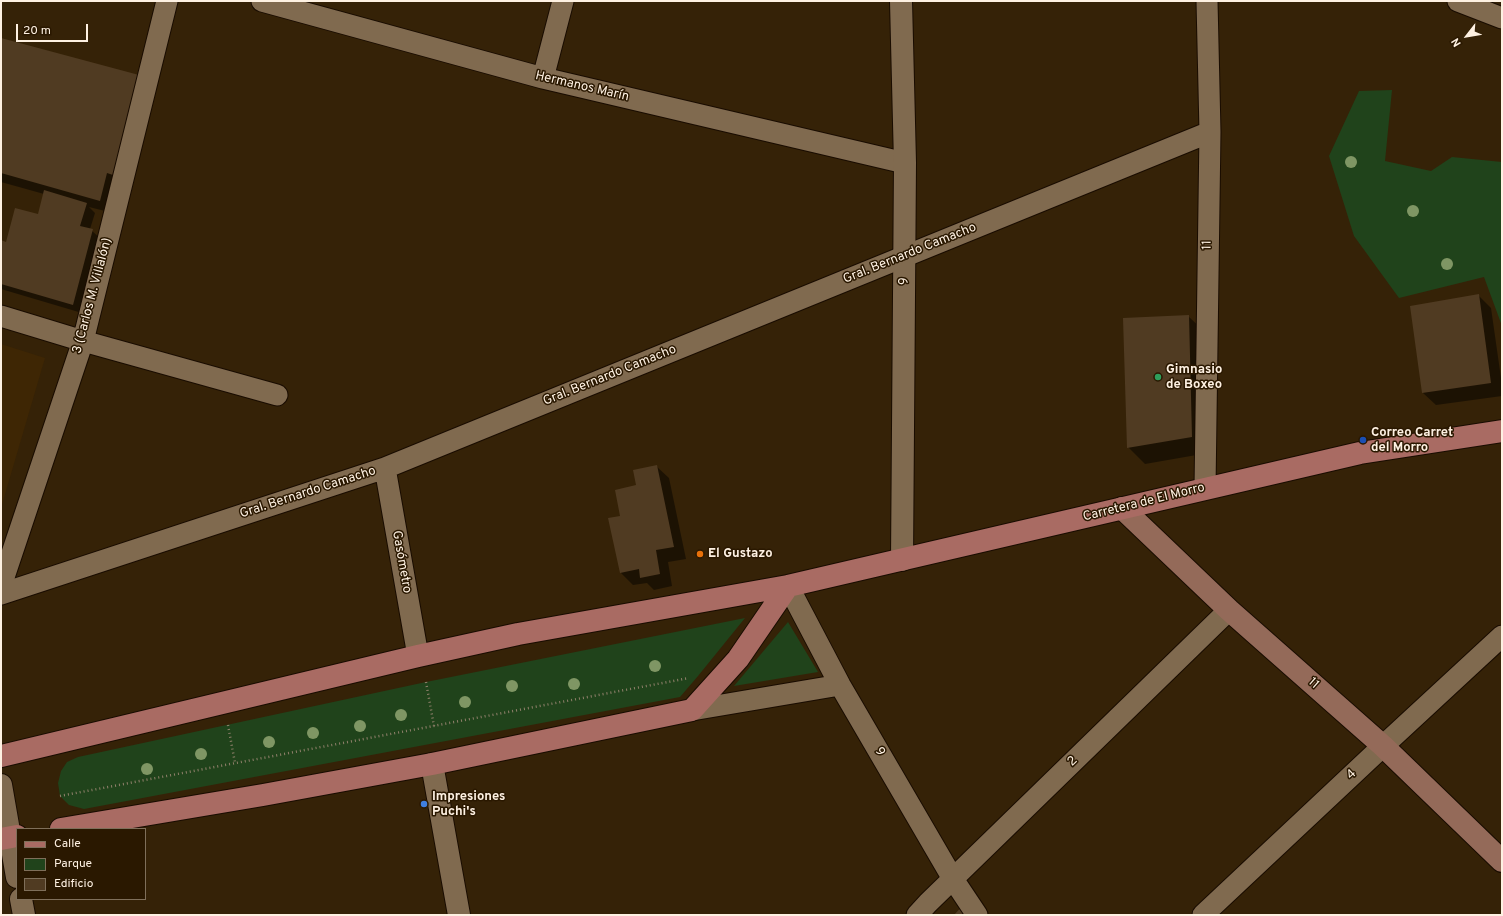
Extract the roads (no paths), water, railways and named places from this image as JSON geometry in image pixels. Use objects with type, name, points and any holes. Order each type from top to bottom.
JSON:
[{"type":"main road","name":"Carretera de El Morro","points":[[1,756],[418,656],[518,634],[788,586],[1204,488],[1360,453],[1502,431]]},
{"type":"main road","name":"11","points":[[1122,508],[1229,610],[1383,746],[1502,861]]},
{"type":"main road","points":[[67,828],[263,795],[432,764],[692,710],[738,659],[788,586]]},
{"type":"street","name":"3 (Carlos M. Villalón)","points":[[1,586],[83,341],[167,1]]},
{"type":"street","name":"Hermanos Marín","points":[[262,1],[543,78],[905,163]]},
{"type":"street","points":[[543,78],[563,1]]},
{"type":"street","name":"9","points":[[902,1],[905,163],[902,560]]},
{"type":"street","name":"11","points":[[1204,488],[1210,132],[1207,1]]},
{"type":"street","points":[[1458,1],[1502,18]]},
{"type":"street","name":"Gral. Bernardo Camacho","points":[[1,594],[385,468],[1210,132]]},
{"type":"street","points":[[1,316],[83,341],[277,395]]},
{"type":"street","name":"Gasómetro","points":[[385,468],[418,656]]},
{"type":"street","name":"9","points":[[788,586],[840,685],[953,879],[977,915]]},
{"type":"street","name":"2","points":[[918,915],[928,903],[1229,610]]},
{"type":"street","name":"4","points":[[1203,915],[1502,636]]},
{"type":"street","points":[[692,710],[840,685]]},
{"type":"street","points":[[432,764],[459,915]]},
{"type":"street","points":[[1,785],[16,872]]},
{"type":"street","points":[[21,900],[24,915]]},
{"type":"place","name":"Gimnasio de Boxeo","points":[[1158,377]]},
{"type":"place","name":"Correo Carret del Morro","points":[[1363,440]]},
{"type":"place","name":"El Gustazo","points":[[700,554]]},
{"type":"place","name":"Impresiones Puchi's","points":[[424,804]]}]
